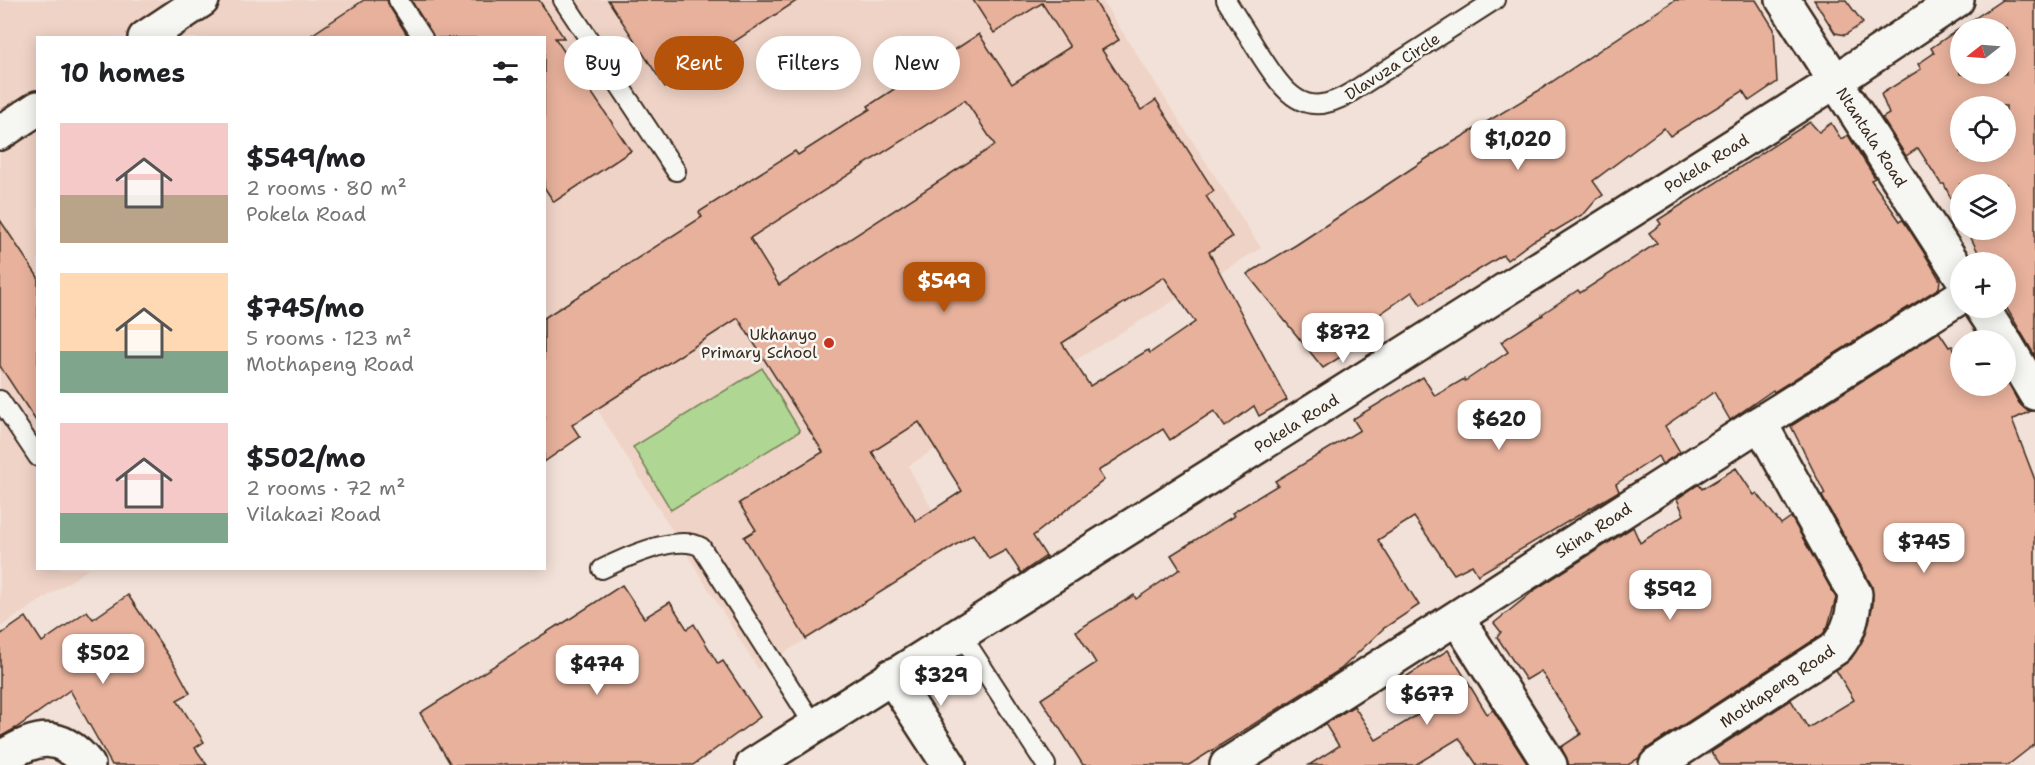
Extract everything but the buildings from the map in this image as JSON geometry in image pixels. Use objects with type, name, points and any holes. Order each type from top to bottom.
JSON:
[{"type":"street","points":[[148,36],[202,0]]},
{"type":"street","name":"Ntantala Road","points":[[1783,0],[1950,258]]},
{"type":"street","name":"Pokela Road","points":[[753,765],[891,676],[1332,401],[1836,81],[1958,0]]},
{"type":"street","points":[[0,133],[36,109]]},
{"type":"street","name":"Skina Road","points":[[1227,765],[1950,303]]},
{"type":"street","points":[[2016,362],[2035,393]]},
{"type":"street","name":"Mothapeng Road","points":[[1656,765],[1836,648],[1846,636],[1853,616],[1855,594],[1760,423]]},
{"type":"street","points":[[1457,618],[1550,765]]},
{"type":"street","points":[[891,676],[949,765]]},
{"type":"street","points":[[0,759],[36,741],[55,741],[73,748],[88,765]]},
{"type":"lane","points":[[398,0],[422,36]]},
{"type":"lane","points":[[562,0],[676,171]]},
{"type":"lane","name":"Dlavuza Circle","points":[[1226,0],[1277,81],[1288,94],[1303,102],[1321,105],[1342,98],[1495,0]]},
{"type":"lane","points":[[0,400],[36,454]]},
{"type":"lane","points":[[602,570],[619,561],[659,547],[685,543],[701,547],[814,725]]},
{"type":"lane","points":[[960,633],[1046,765]]},
{"type":"shaded area","name":"Ukhanyo Primary School","points":[[0,0],[1102,0],[1261,248],[1074,361],[908,466],[954,548],[758,669],[546,327],[546,36],[36,36],[36,570],[87,570],[0,627]]},
{"type":"green space","points":[[762,368],[800,431],[671,510],[633,447]]},
{"type":"place","name":"Ukhanyo Primary School","points":[[829,343]]}]
